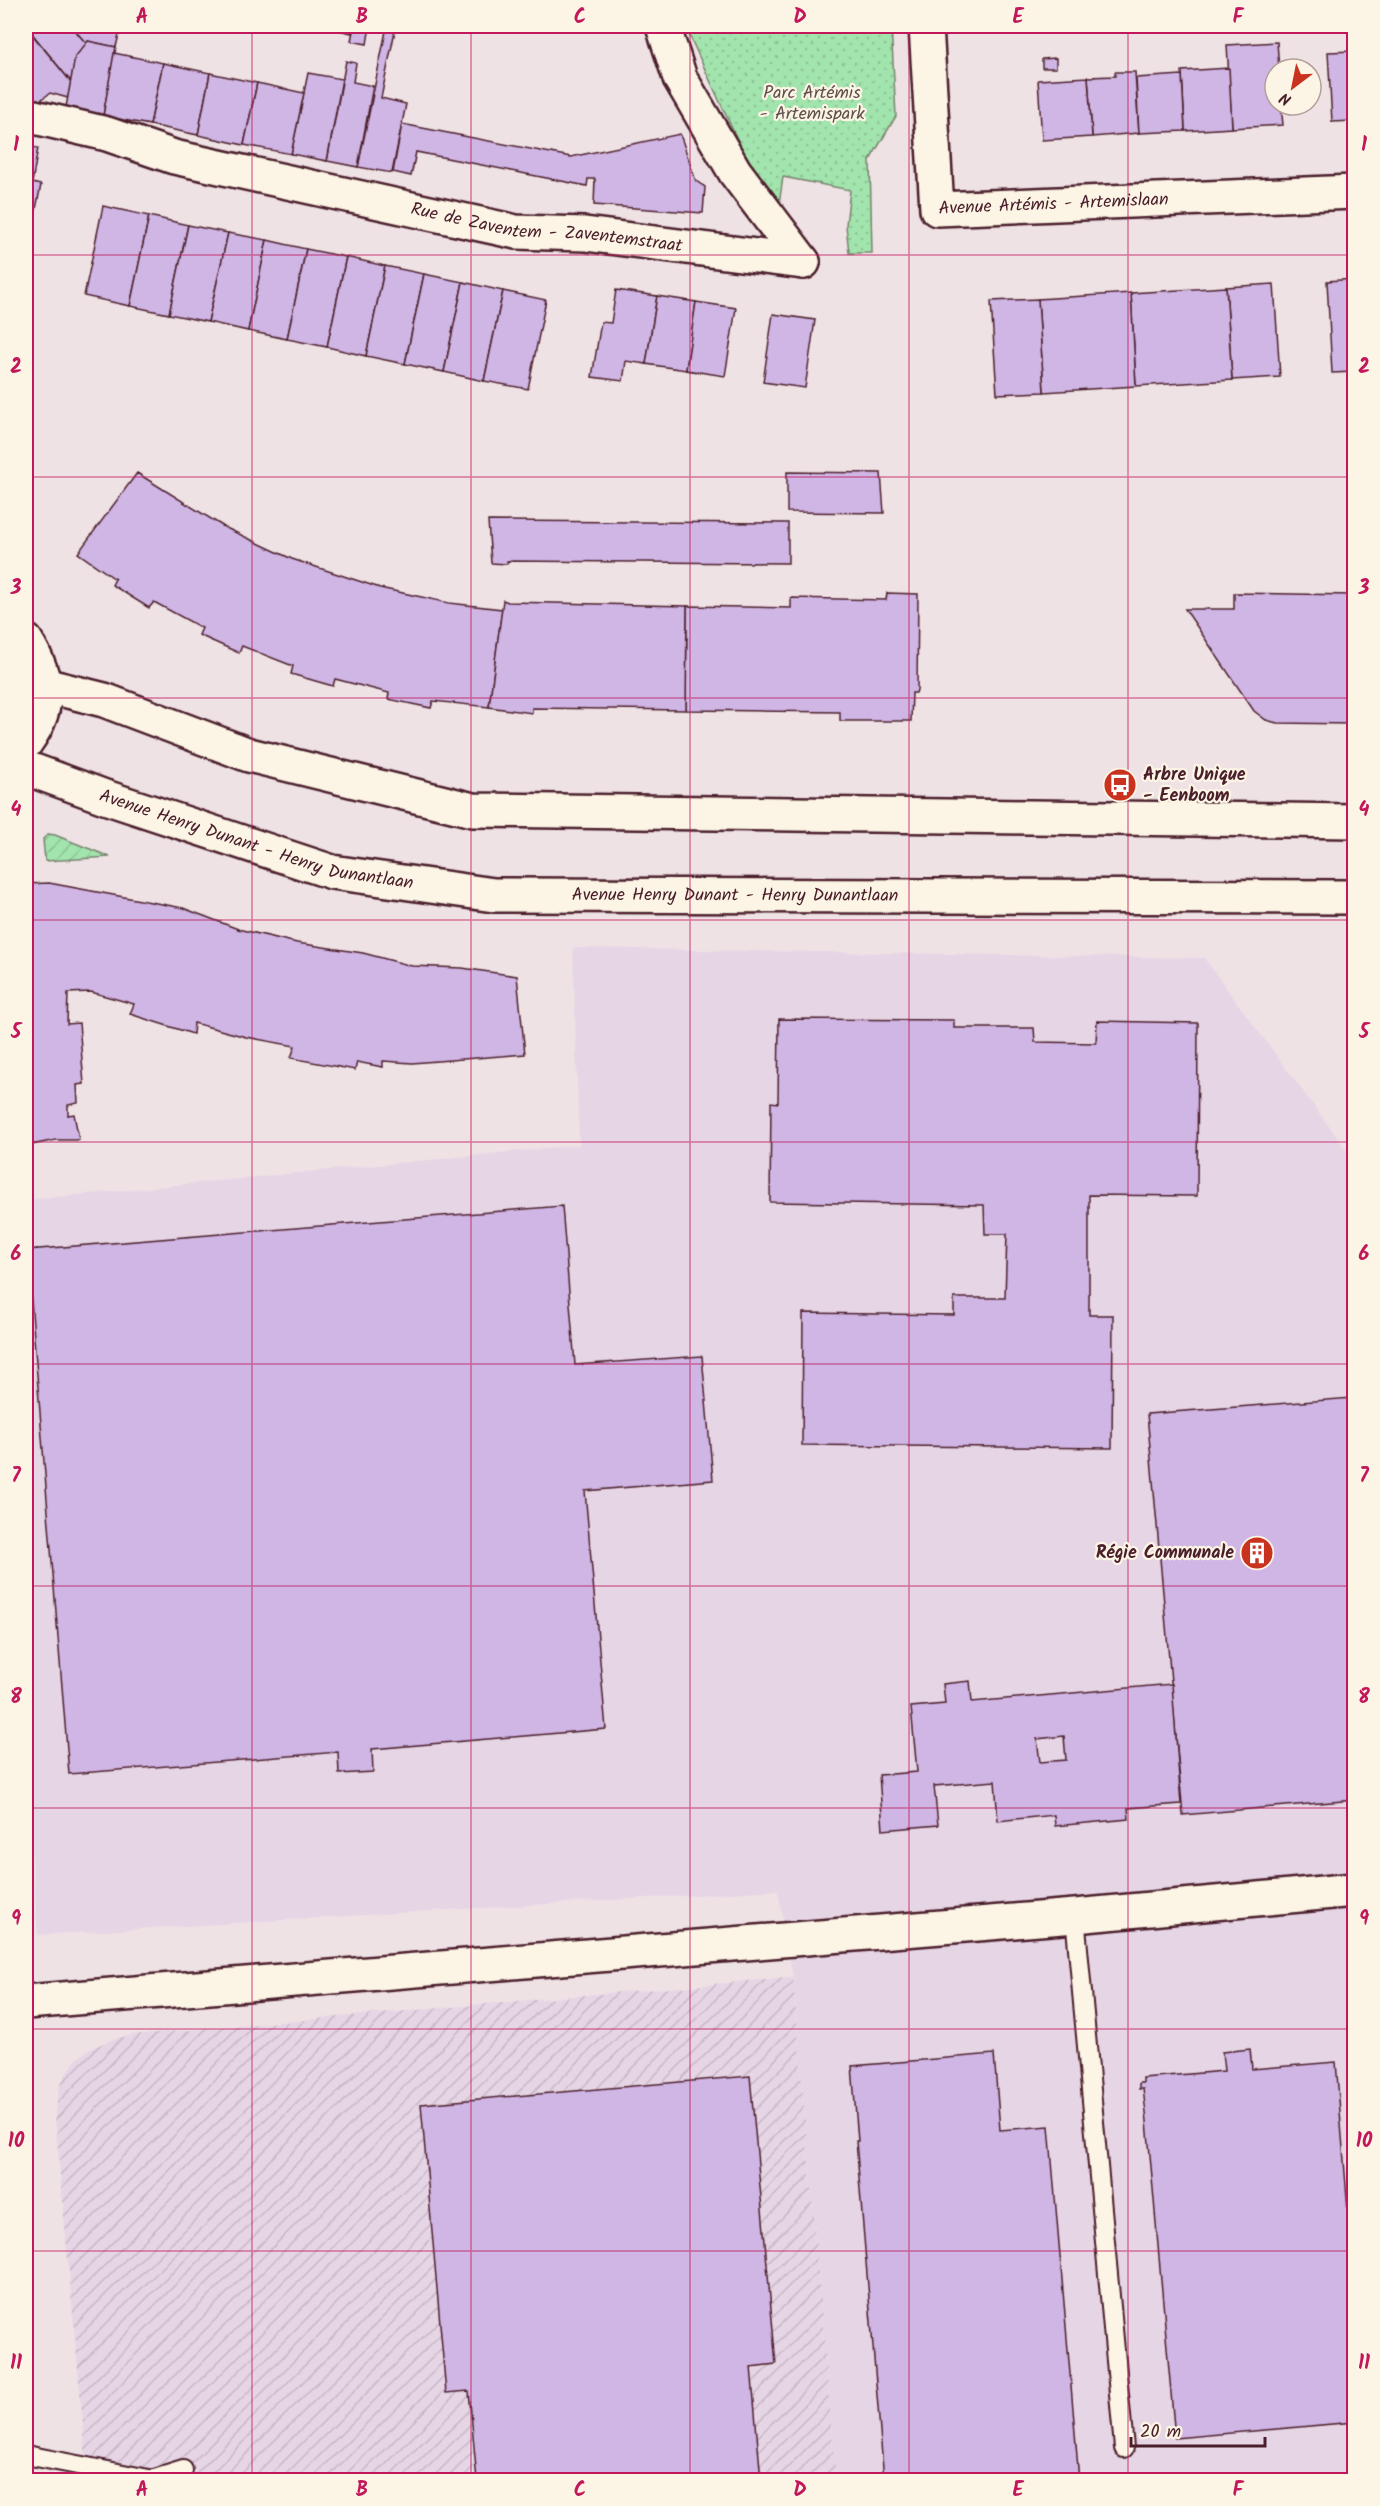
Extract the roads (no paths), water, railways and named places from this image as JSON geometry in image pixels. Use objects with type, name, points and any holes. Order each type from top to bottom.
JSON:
[{"type":"street","name":"Rue de Zaventem - Zaventemstraat","points":[[26,115],[107,134],[174,157],[516,231],[585,234],[803,262],[735,172],[680,78],[663,26]]},
{"type":"street","name":"Avenue Artémis - Artemislaan","points":[[926,26],[937,209],[1354,192]]},
{"type":"street","points":[[26,641],[38,662],[44,685],[43,708],[36,728],[26,742]]},
{"type":"street","points":[[44,685],[104,700],[249,755],[473,810],[1354,821]]},
{"type":"street","name":"Avenue Henry Dunant - Henry Dunantlaan","points":[[26,768],[332,872],[494,895],[1354,897]]},
{"type":"street","points":[[26,2002],[1075,1916],[1354,1890]]},
{"type":"lane","points":[[1075,1916],[1124,2448]]},
{"type":"lane","points":[[26,2454],[154,2480],[183,2470]]},
{"type":"place","name":"Arbre Unique - Eenboom","points":[[1120,785]]},
{"type":"place","name":"Régie Communale","points":[[1257,1553]]},
{"type":"park label","name":"Parc Artémis - Artemispark","points":[[812,103]]}]
